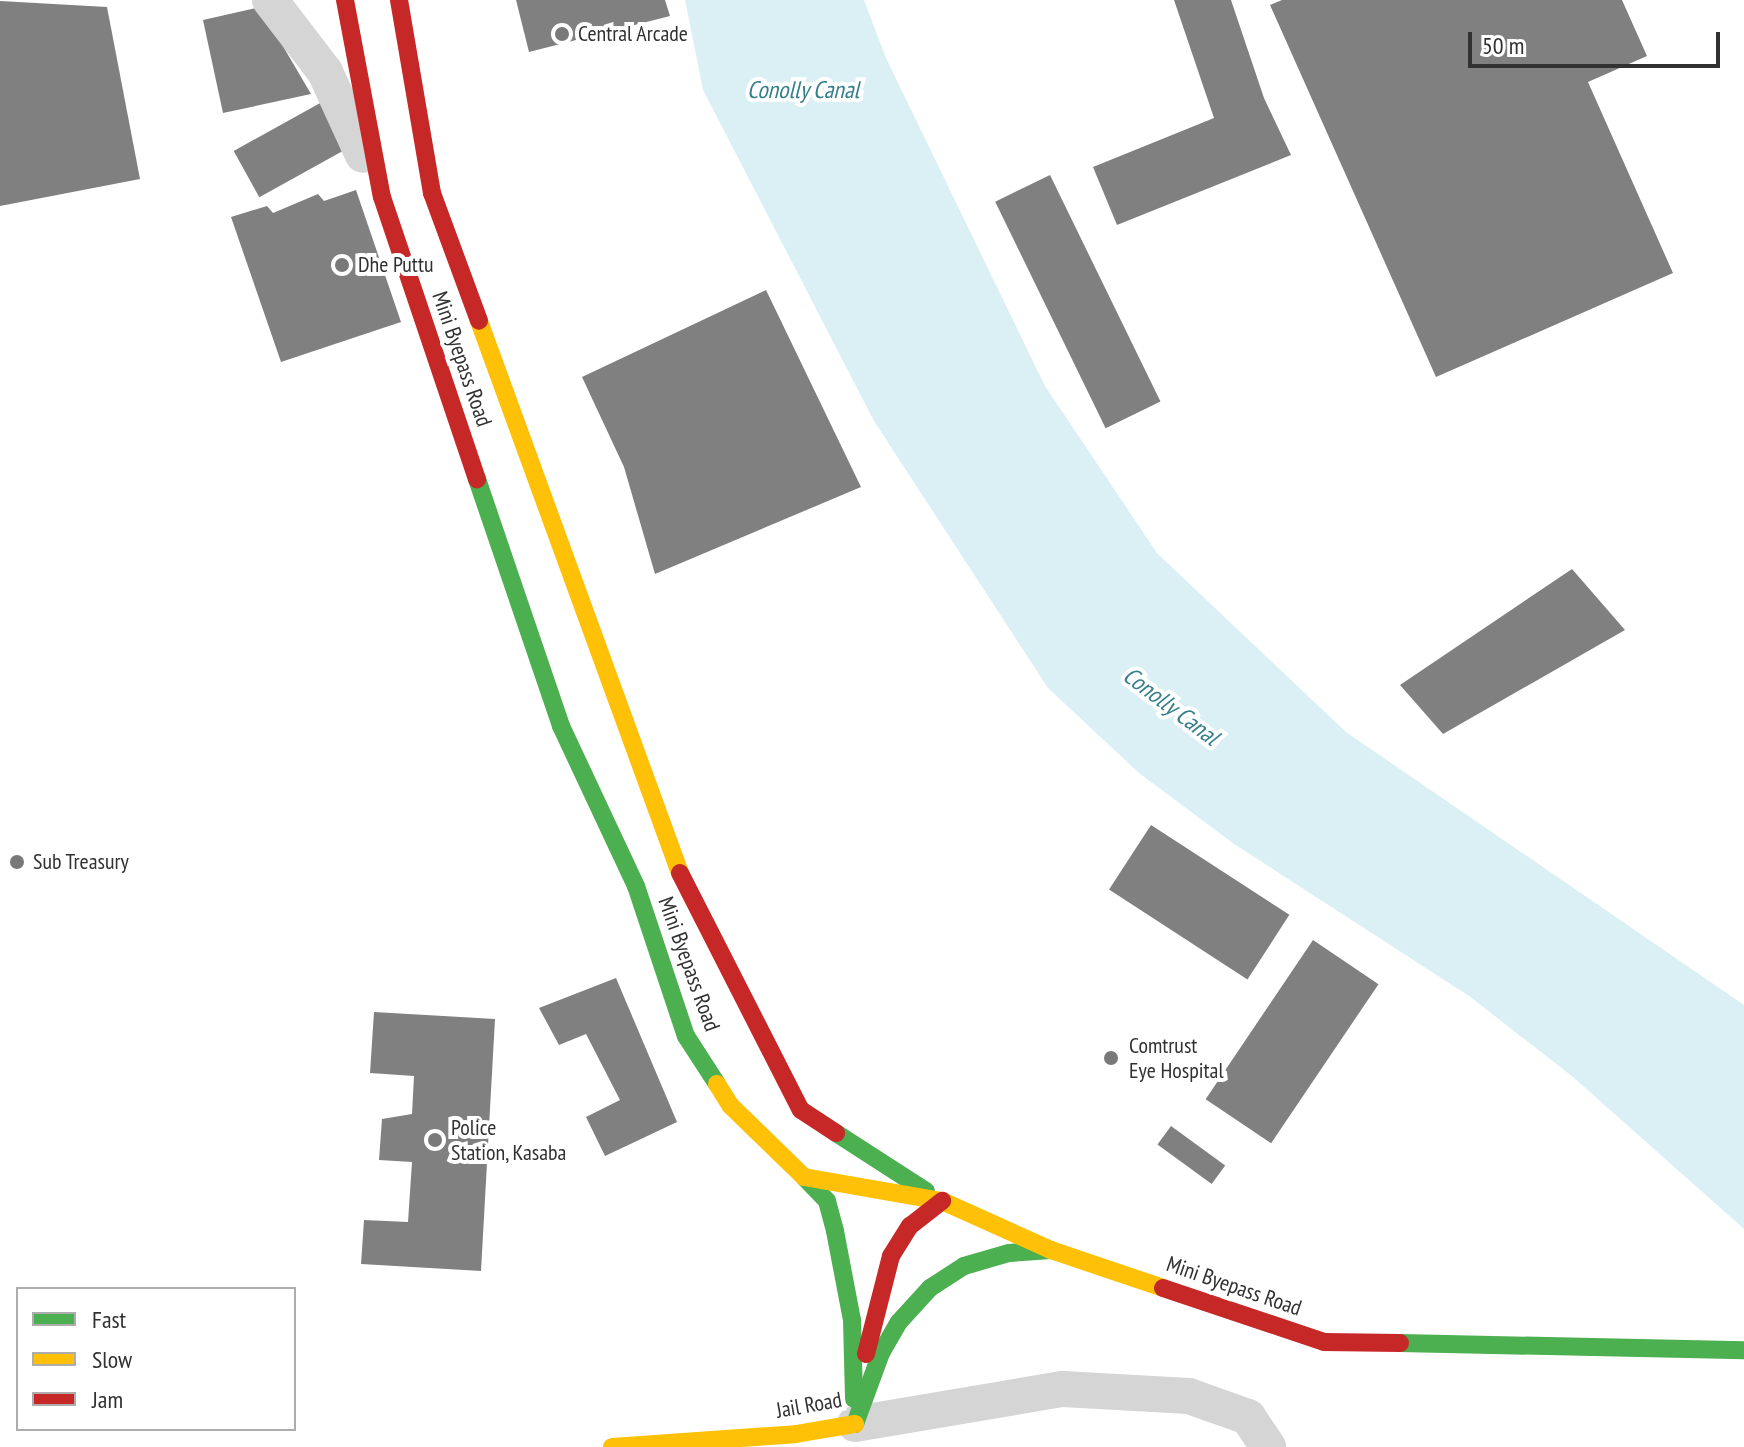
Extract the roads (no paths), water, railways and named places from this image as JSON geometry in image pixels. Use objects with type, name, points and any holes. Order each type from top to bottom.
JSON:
[{"type":"main road","name":"Mini Byepass Road","points":[[345,0],[382,197],[561,726],[636,886],[686,1036],[731,1106],[804,1177],[942,1201],[1051,1250],[1324,1342],[1744,1350]]},
{"type":"main road","points":[[399,0],[432,193],[675,863],[801,1110],[942,1201],[910,1226],[891,1256],[870,1330],[855,1424]]},
{"type":"main road","name":"Jail Road","points":[[612,1447],[796,1434],[855,1424],[852,1320],[835,1231],[827,1201],[804,1177]]},
{"type":"main road","points":[[855,1424],[881,1353],[899,1322],[930,1288],[964,1266],[1009,1253],[1051,1250]]},
{"type":"street","points":[[270,0],[325,72],[382,197]]},
{"type":"street","points":[[855,1424],[1063,1389],[1189,1396],[1248,1417],[1268,1447]]},
{"type":"water","name":"Conolly Canal","points":[[685,0],[864,0],[886,58],[1045,386],[1157,553],[1346,732],[1744,1005],[1744,1229],[1573,1077],[1469,996],[1234,844],[1139,773],[1048,688],[874,421],[703,90]]},
{"type":"place","name":"Central Arcade","points":[[562,34]]},
{"type":"place","name":"Dhe Puttu","points":[[342,265]]},
{"type":"place","name":"Sub Treasury","points":[[17,862]]},
{"type":"place","name":"Comtrust Eye Hospital","points":[[1111,1058]]},
{"type":"place","name":"Police Station, Kasaba","points":[[435,1140]]}]
